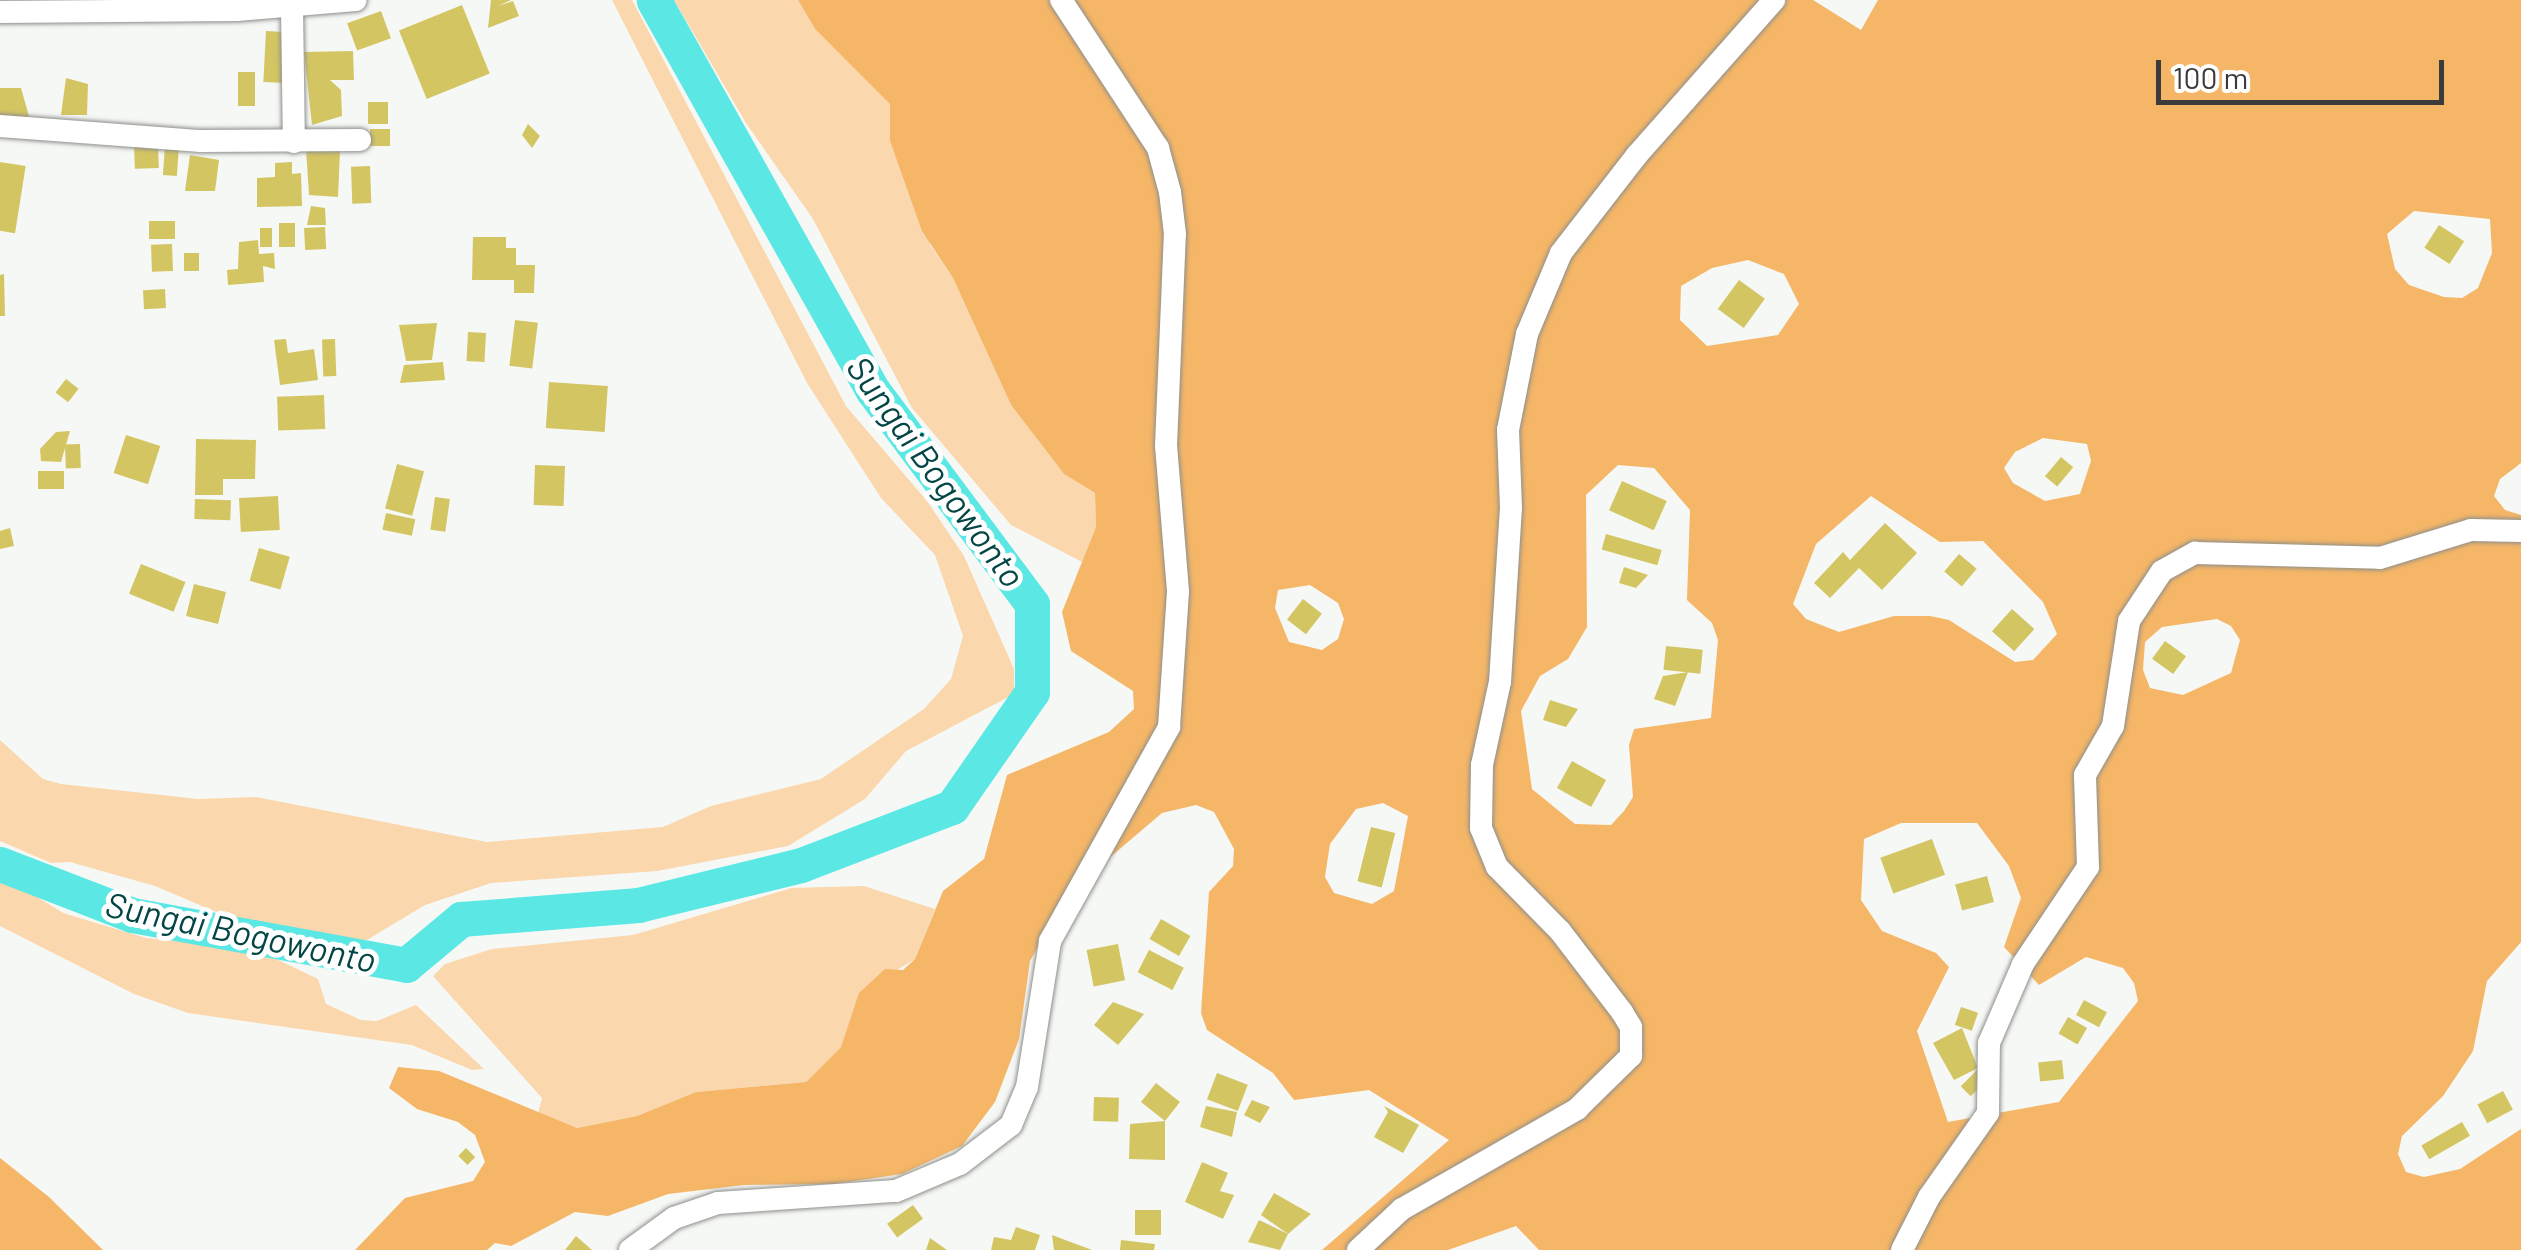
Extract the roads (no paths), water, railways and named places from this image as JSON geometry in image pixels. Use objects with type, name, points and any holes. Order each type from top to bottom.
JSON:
[{"type":"street","points":[[0,12],[292,7],[356,0]]},
{"type":"street","points":[[630,1250],[674,1218],[718,1203],[896,1191],[960,1164],[1011,1125],[1027,1088],[1050,941],[1169,727],[1178,590],[1166,446],[1175,234],[1170,192],[1158,148],[1061,0]]},
{"type":"street","points":[[1358,1250],[1402,1209],[1612,1081],[1631,1056],[1631,1027],[1622,1012],[1560,931],[1497,867],[1481,828],[1482,765],[1500,682],[1511,508],[1508,430],[1527,334],[1562,253],[1636,155],[1774,0]]},
{"type":"street","points":[[292,7],[294,142]]},
{"type":"street","points":[[0,126],[294,142],[360,140]]},
{"type":"street","points":[[1902,1250],[1930,1197],[1988,1113],[1989,1043],[2023,964],[2088,867],[2084,775],[2112,726],[2129,620],[2162,570],[2195,553],[2380,558],[2470,530],[2521,531]]},
{"type":"waterway","name":"Sungai Bogowonto","points":[[0,864],[132,915],[406,965],[461,919],[638,905],[801,865],[952,807],[1032,692],[1032,604],[873,391],[654,0]]}]
